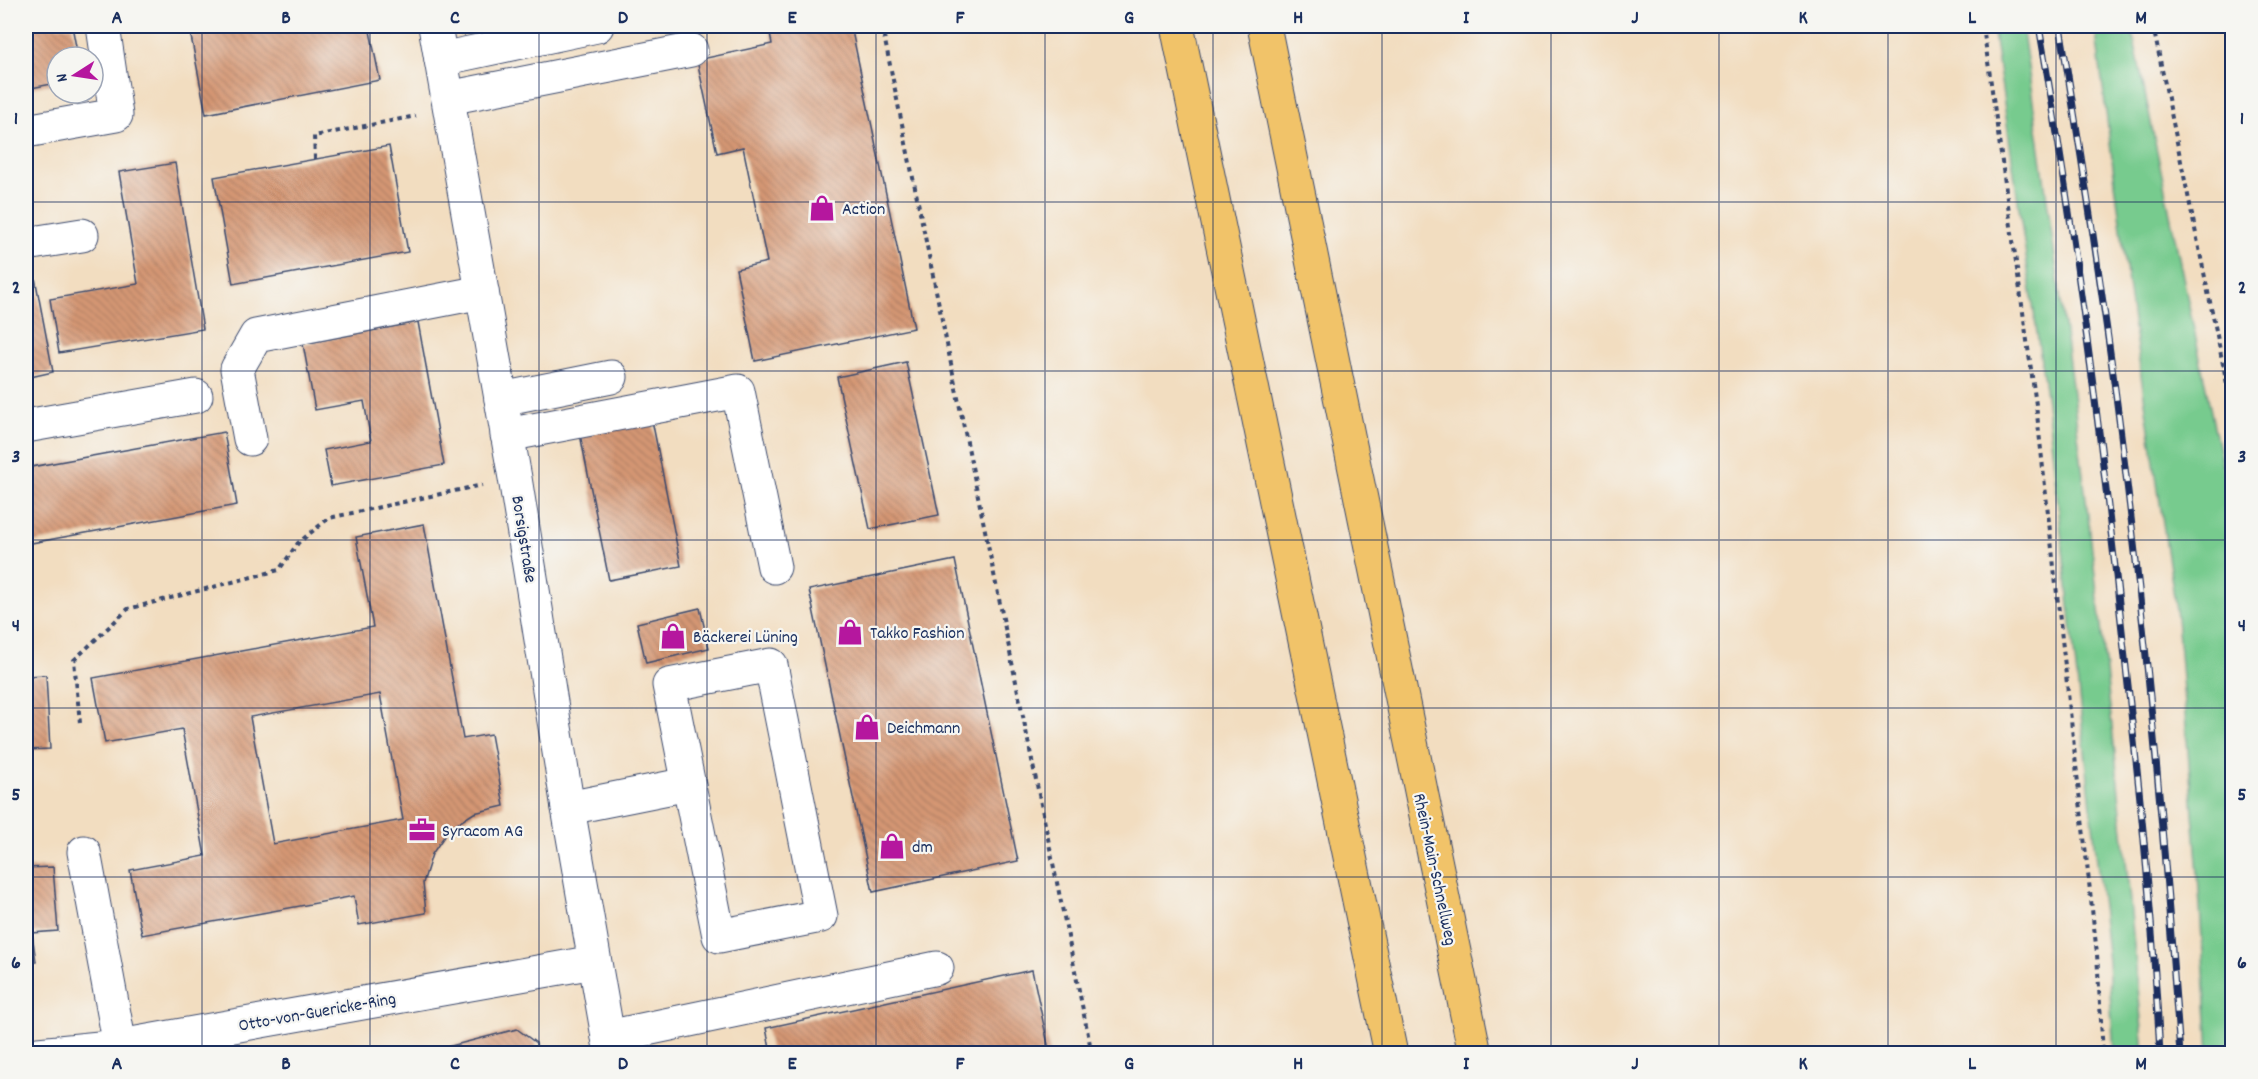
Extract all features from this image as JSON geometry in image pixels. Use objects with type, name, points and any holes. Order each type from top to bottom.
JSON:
[{"type":"highway","name":"Rhein-Main-Schnellweg","points":[[1264,26],[1475,1053]]},
{"type":"highway","points":[[1177,33],[1391,1053]]},
{"type":"street","points":[[26,131],[116,115],[103,26]]},
{"type":"street","name":"Borsigstraße","points":[[435,26],[515,478],[568,808],[610,1045]]},
{"type":"street","points":[[441,59],[597,26]]},
{"type":"street","points":[[449,104],[691,50]]},
{"type":"street","points":[[26,244],[82,235]]},
{"type":"street","points":[[250,439],[237,369],[256,336],[482,292]]},
{"type":"street","points":[[501,399],[611,377]]},
{"type":"street","points":[[507,435],[738,391],[774,567]]},
{"type":"street","points":[[26,426],[196,396]]},
{"type":"street","points":[[771,665],[821,916],[719,936],[688,784],[669,685],[771,665]]},
{"type":"street","points":[[568,808],[688,784]]},
{"type":"street","points":[[84,852],[120,1047]]},
{"type":"street","name":"Otto-von-Guericke-Ring","points":[[38,1053],[120,1047],[594,962]]},
{"type":"street","points":[[610,1045],[937,968]]},
{"type":"path","points":[[882,26],[1092,1053]]},
{"type":"path","points":[[1983,26],[2036,405],[2097,954],[2103,1053]]},
{"type":"path","points":[[2153,26],[2232,408]]},
{"type":"path","points":[[315,159],[314,136],[449,104]]},
{"type":"path","points":[[80,723],[74,660],[128,609],[279,570],[298,543],[329,518],[515,478]]},
{"type":"green space","points":[[1993,26],[2022,26],[2041,154],[2106,667],[2144,1053],[2114,1053],[2108,962],[2047,403]]},
{"type":"green space","points":[[2095,26],[2131,26],[2232,513],[2232,1053],[2209,1053],[2198,874],[2177,617],[2132,315]]},
{"type":"building","points":[[26,26],[72,26],[76,45],[45,45],[45,85],[26,89]]},
{"type":"building","points":[[189,26],[369,26],[380,80],[206,114]]},
{"type":"building","name":"Action","points":[[851,26],[914,328],[755,361],[736,269],[767,262],[743,147],[717,153],[697,60],[772,44],[769,27]]},
{"type":"building","points":[[389,146],[408,252],[233,284],[214,177]]},
{"type":"building","points":[[175,163],[203,329],[59,353],[50,299],[138,284],[119,172]]},
{"type":"building","points":[[33,267],[53,372],[26,378],[26,268]]},
{"type":"building","points":[[418,322],[444,465],[331,486],[324,450],[371,441],[364,401],[315,410],[303,344]]},
{"type":"building","points":[[906,362],[939,515],[870,529],[837,377]]},
{"type":"building","points":[[651,415],[681,566],[609,580],[579,429]]},
{"type":"building","points":[[224,432],[237,505],[26,544],[26,468]]},
{"type":"building","points":[[424,524],[463,739],[491,734],[504,806],[474,813],[449,829],[432,854],[423,883],[426,913],[359,925],[354,896],[142,935],[130,870],[205,856],[182,729],[105,743],[93,678],[373,627],[356,537]],"holes":[[[380,694],[403,820],[273,844],[250,717]]]},
{"type":"building","points":[[955,560],[1018,861],[873,892],[809,590]]},
{"type":"building","name":"Bäckerei Lüning","points":[[700,608],[709,648],[646,663],[637,623]]},
{"type":"building","points":[[46,675],[50,749],[26,750],[26,676]]},
{"type":"building","points":[[53,867],[58,931],[32,933],[36,962],[26,964],[26,868]]},
{"type":"building","points":[[1032,970],[1050,1054],[771,1054],[766,1028]]},
{"type":"building","points":[[517,1029],[536,1043],[538,1054],[420,1054]]},
{"type":"railway","points":[[2039,26],[2076,259],[2106,493],[2145,852],[2160,1054]]},
{"type":"railway","points":[[2060,26],[2120,426],[2157,768],[2180,1054]]},
{"type":"place","name":"Action","points":[[822,208]]},
{"type":"place","name":"Takko Fashion","points":[[850,632]]},
{"type":"place","name":"Bäckerei Lüning","points":[[673,636]]},
{"type":"place","name":"Deichmann","points":[[867,727]]},
{"type":"place","name":"Syracom AG","points":[[422,830]]},
{"type":"place","name":"dm","points":[[892,846]]}]
